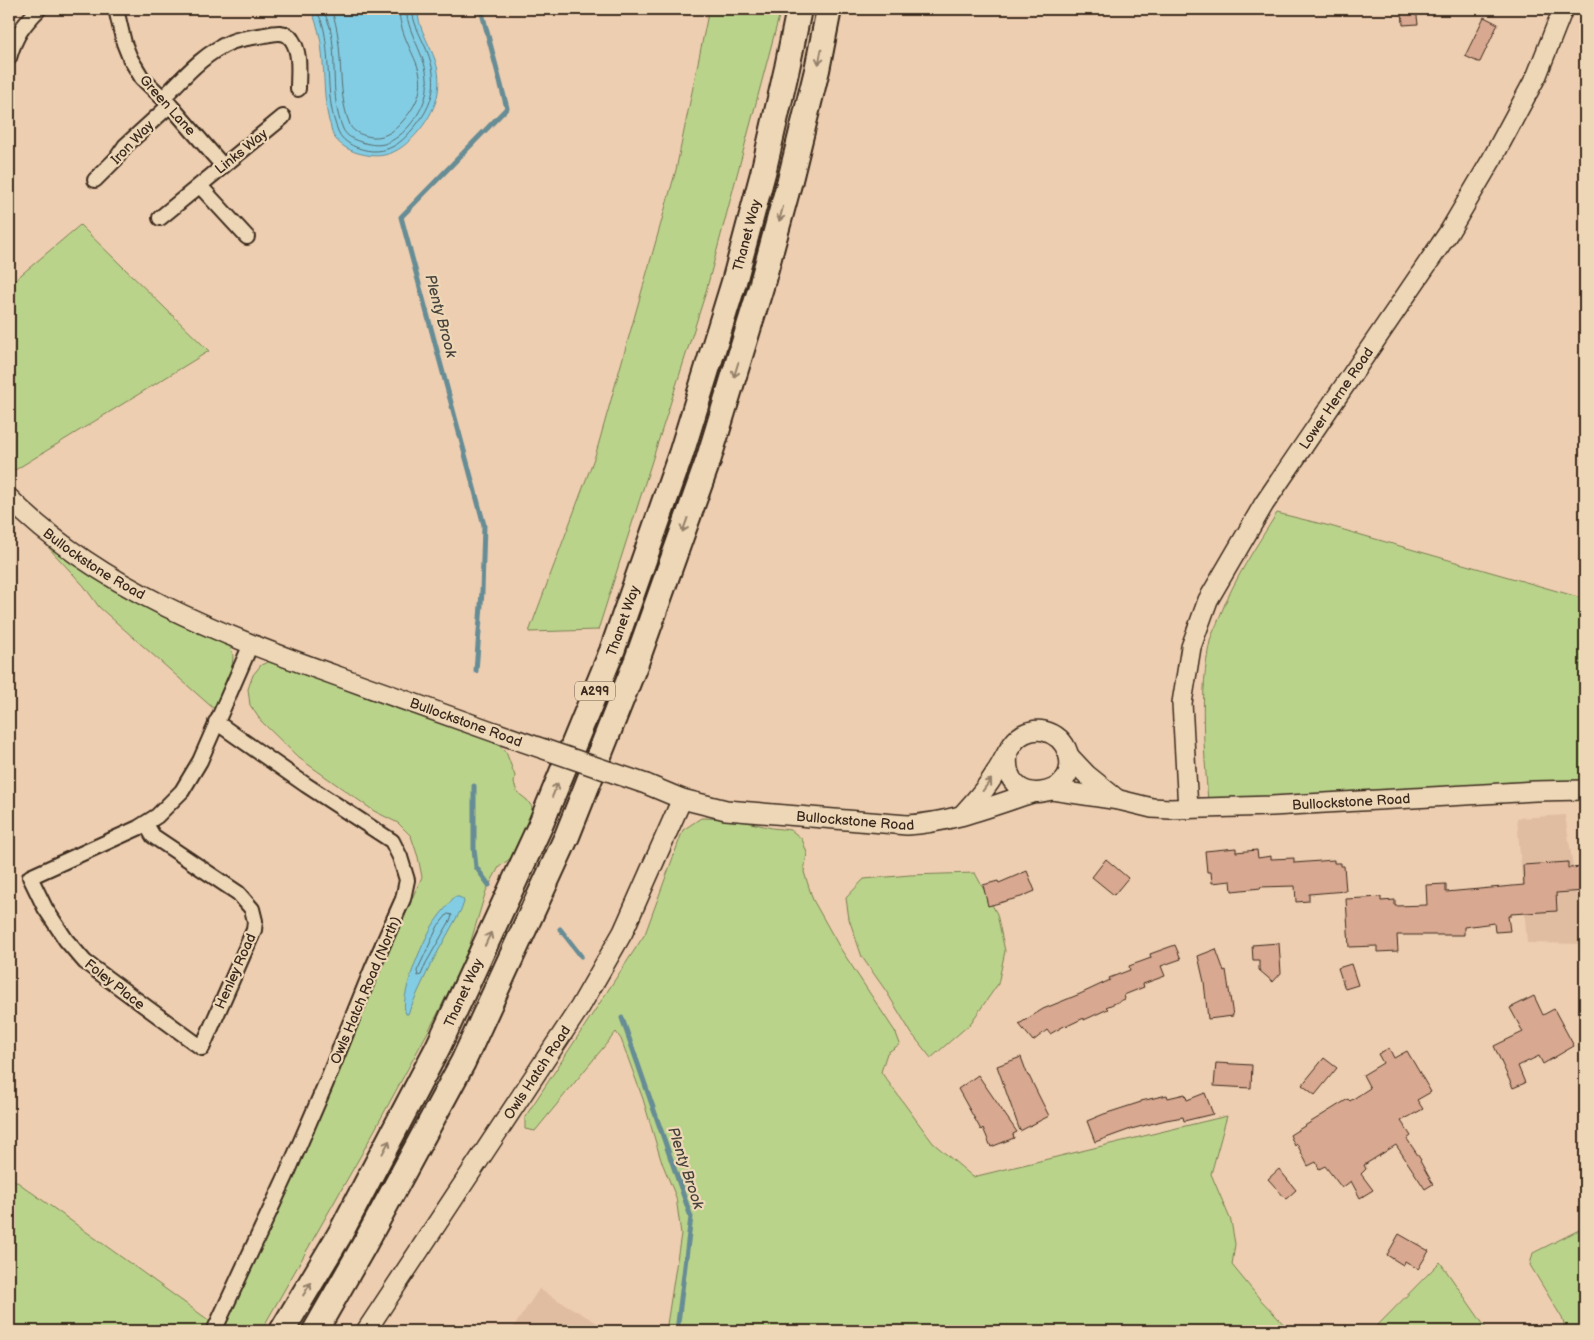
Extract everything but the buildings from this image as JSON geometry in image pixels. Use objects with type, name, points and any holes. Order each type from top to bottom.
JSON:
[{"type":"highway","name":"Thanet Way","points":[[282,1331],[340,1234],[438,1048],[540,826],[612,651],[681,454],[734,282],[763,173],[788,68],[799,9]]},
{"type":"highway","name":"Thanet Way","points":[[315,1331],[368,1239],[463,1062],[567,836],[637,660],[708,461],[761,287],[817,70],[829,9]]},
{"type":"street","points":[[9,58],[15,39],[25,22],[38,9]]},
{"type":"street","name":"Green Lane","points":[[116,9],[124,43],[130,58],[142,78],[167,101],[223,166]]},
{"type":"street","name":"Lower Herne Road","points":[[1188,809],[1182,703],[1191,647],[1208,600],[1264,504],[1449,232],[1492,159],[1537,75],[1563,9]]},
{"type":"street","name":"Iron Way","points":[[95,180],[116,159],[125,146],[167,101],[195,67],[218,48],[233,42],[278,33],[287,34],[297,51],[298,89]]},
{"type":"street","name":"Links Way","points":[[160,218],[283,117]]},
{"type":"street","points":[[200,186],[247,237]]},
{"type":"street","name":"Bullockstone Road","points":[[9,498],[31,520],[74,552],[123,584],[186,616],[251,644],[497,733],[646,784],[682,799],[726,810],[907,825],[926,824],[1032,793],[1052,790],[1119,800],[1152,808],[1188,809],[1585,790]]},
{"type":"street","points":[[146,824],[157,816],[182,790],[200,761],[251,644]]},
{"type":"street","name":"Owls Hatch Road (North)","points":[[214,1331],[286,1176],[326,1083],[372,968],[403,899],[407,880],[400,857],[392,841],[306,785],[216,722]]},
{"type":"street","name":"Bullockstone Road","points":[[962,815],[983,792],[1013,743],[1020,736],[1030,731],[1040,730],[1060,738],[1069,756],[1087,775],[1119,800]]},
{"type":"street","points":[[1008,752],[1006,763],[1008,773],[1022,789],[1032,793]]},
{"type":"street","points":[[1052,790],[1066,776],[1069,756]]},
{"type":"street","name":"Owls Hatch Road","points":[[366,1331],[580,1006],[623,932],[682,799]]},
{"type":"street","name":"Foley Place","points":[[146,824],[30,877],[44,908],[66,940],[85,962],[202,1048]]},
{"type":"street","name":"Henley Road","points":[[146,824],[153,836],[238,893],[252,909],[255,921],[254,930],[202,1048]]},
{"type":"shaded area","points":[[1565,815],[1585,944],[1527,943],[1517,818]]},
{"type":"shaded area","points":[[539,1289],[611,1331],[511,1331]]},
{"type":"green space","points":[[709,9],[781,9],[705,295],[598,630],[529,632],[596,453],[676,170]]},
{"type":"green space","points":[[80,225],[209,351],[15,470],[9,465],[9,285]]},
{"type":"green space","points":[[1277,513],[1330,526],[1585,599],[1585,786],[1208,801],[1203,701],[1210,641],[1232,589]]},
{"type":"green space","points":[[50,541],[225,640],[233,658],[228,676],[214,709],[99,607],[84,586],[47,546]]},
{"type":"green space","points":[[272,660],[493,740],[506,752],[515,776],[514,783],[517,792],[532,807],[531,819],[518,848],[511,858],[499,867],[486,891],[467,954],[437,1015],[361,1155],[261,1331],[223,1331],[350,1044],[388,949],[422,877],[411,836],[398,823],[374,811],[299,758],[261,721],[250,705],[248,689],[253,675],[261,665]]},
{"type":"green space","points":[[701,818],[734,819],[772,828],[791,830],[802,839],[807,853],[804,872],[813,900],[840,948],[896,1033],[900,1044],[887,1053],[881,1072],[933,1143],[973,1177],[1227,1116],[1211,1174],[1231,1221],[1235,1244],[1232,1265],[1259,1298],[1290,1331],[666,1331],[681,1234],[676,1197],[661,1160],[643,1099],[621,1039],[616,1032],[535,1131],[525,1129],[525,1117],[645,934],[683,830]]},
{"type":"green space","points":[[975,873],[997,914],[1005,951],[998,984],[970,1024],[931,1058],[912,1034],[886,991],[862,957],[849,919],[846,898],[864,879],[910,875]]},
{"type":"green space","points":[[9,1176],[221,1329],[219,1331],[9,1331]]},
{"type":"green space","points":[[1585,1227],[1585,1331],[1566,1331],[1562,1318],[1530,1265],[1533,1253]]},
{"type":"green space","points":[[1440,1262],[1488,1331],[1372,1331]]},
{"type":"water","points":[[311,9],[417,9],[421,27],[437,65],[438,92],[432,111],[426,121],[411,140],[402,147],[384,155],[371,156],[358,153],[340,144],[333,135],[326,103],[321,41]]},
{"type":"water","points":[[454,897],[463,899],[462,908],[430,966],[408,1014],[406,1014],[404,1006],[405,996],[418,956],[435,922]]},
{"type":"waterway","name":"Plenty Brook","points":[[476,671],[482,592],[484,525],[401,217],[507,108],[481,9]]},
{"type":"waterway","name":"Plenty Brook","points":[[474,786],[474,849],[476,867],[489,885]]},
{"type":"waterway","name":"Plenty Brook","points":[[560,929],[581,956]]},
{"type":"waterway","name":"Plenty Brook","points":[[622,1018],[691,1217],[677,1331]]}]
